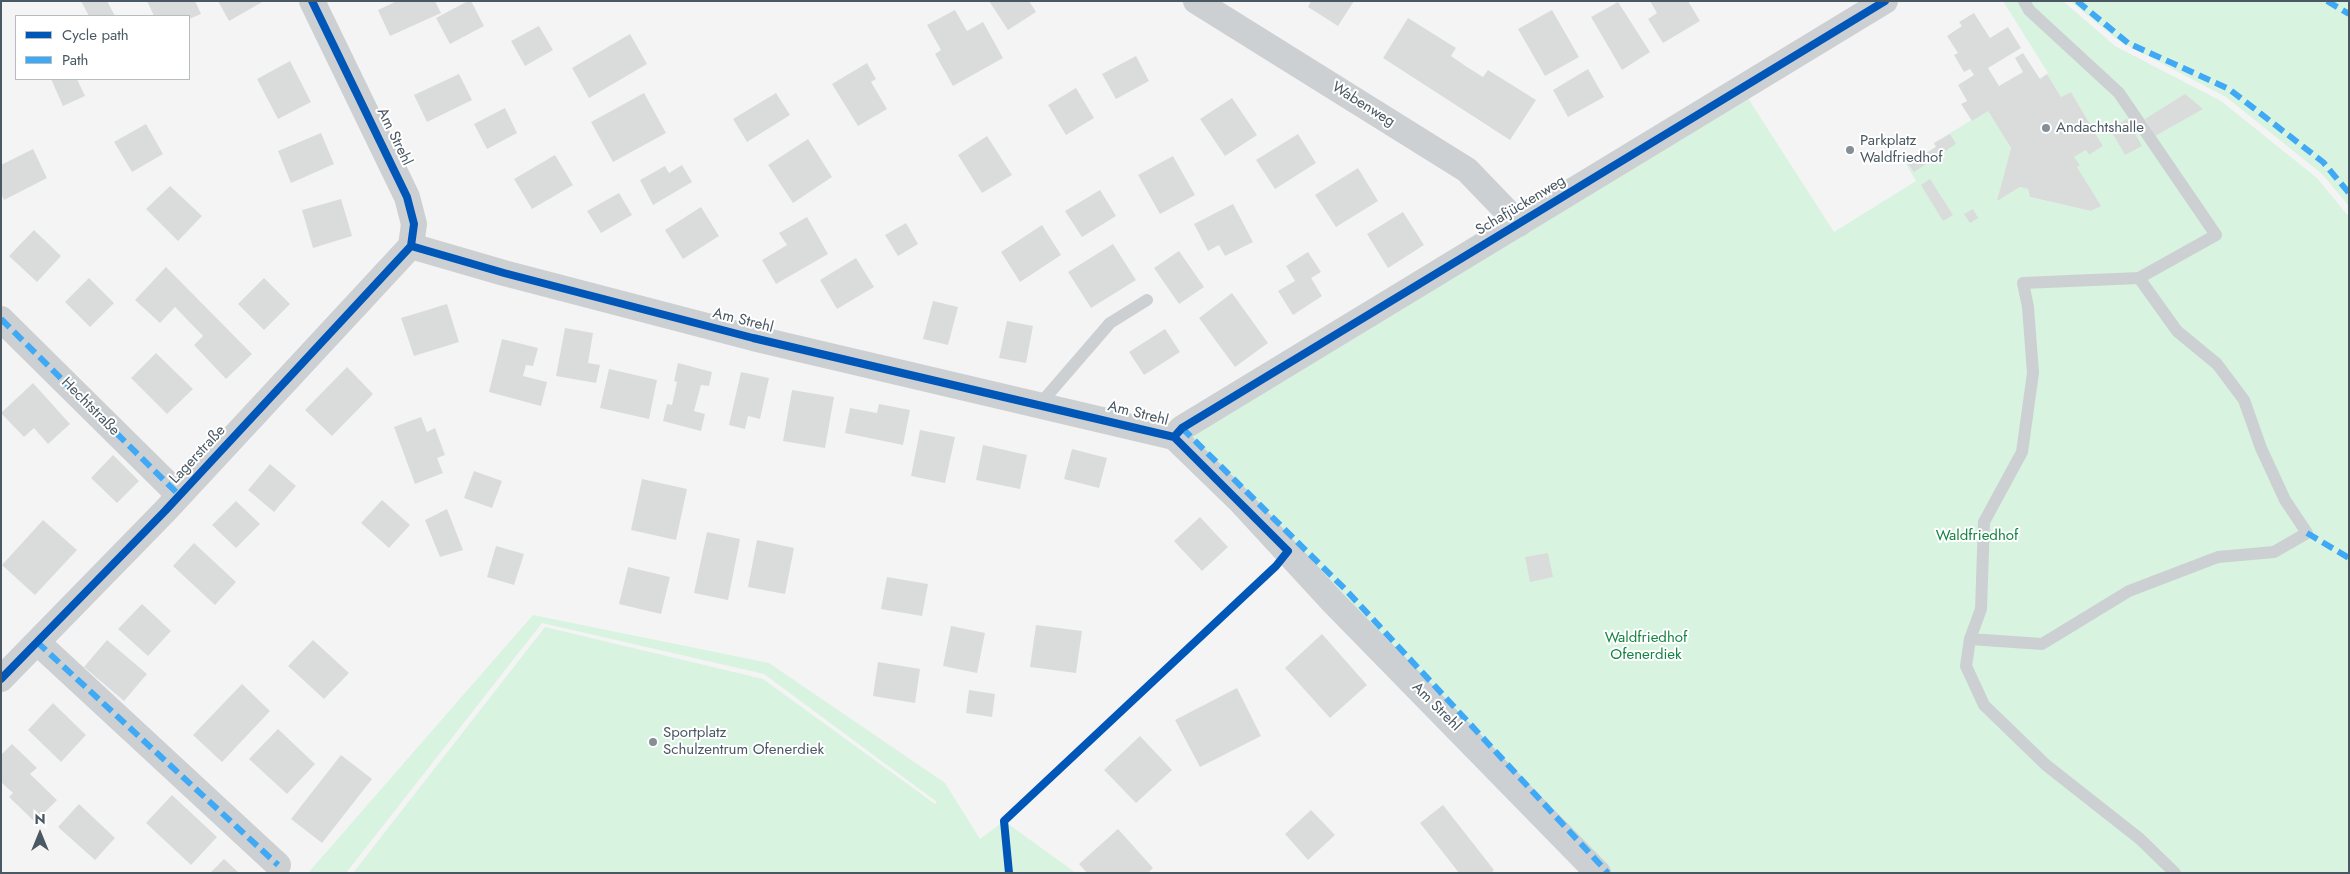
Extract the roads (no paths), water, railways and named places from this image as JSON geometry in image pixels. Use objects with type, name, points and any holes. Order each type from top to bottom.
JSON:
[{"type":"street","name":"Am Strehl","points":[[312,1],[407,196],[414,224],[411,246],[504,273],[753,338],[1174,437],[1255,516],[1333,602],[1598,873]]},
{"type":"street","name":"Wabenweg","points":[[1196,1],[1467,170],[1519,224]]},
{"type":"street","name":"Schafjückenweg","points":[[1174,437],[1182,428],[1885,1]]},
{"type":"street","name":"Lagerstraße","points":[[1,679],[179,495],[411,246]]},
{"type":"street","name":"Hechtstraße","points":[[1,319],[179,495]]},
{"type":"street","points":[[37,642],[278,865]]},
{"type":"lane","points":[[2024,1],[2029,10],[2119,94],[2216,235],[2139,278],[2023,283],[2028,307],[2033,373],[2022,452],[1984,522],[1981,609],[1970,639],[1966,666],[1984,705],[2046,765],[2140,838],[2175,873]]},
{"type":"lane","points":[[1970,639],[2042,644],[2129,591],[2218,557],[2274,552],[2307,533],[2285,500],[2262,448],[2244,400],[2217,364],[2177,331],[2139,278]]},
{"type":"lane","points":[[1040,404],[1110,323],[1146,300]]},
{"type":"place","name":"Andachtshalle","points":[[2046,128]]},
{"type":"place","name":"Parkplatz Waldfriedhof","points":[[1850,150]]},
{"type":"place","name":"Sportplatz Schulzentrum Ofenerdiek","points":[[653,742]]},
{"type":"park label","name":"Waldfriedhof","points":[[1977,536]]},
{"type":"park label","name":"Waldfriedhof Ofenerdiek","points":[[1646,646]]}]
